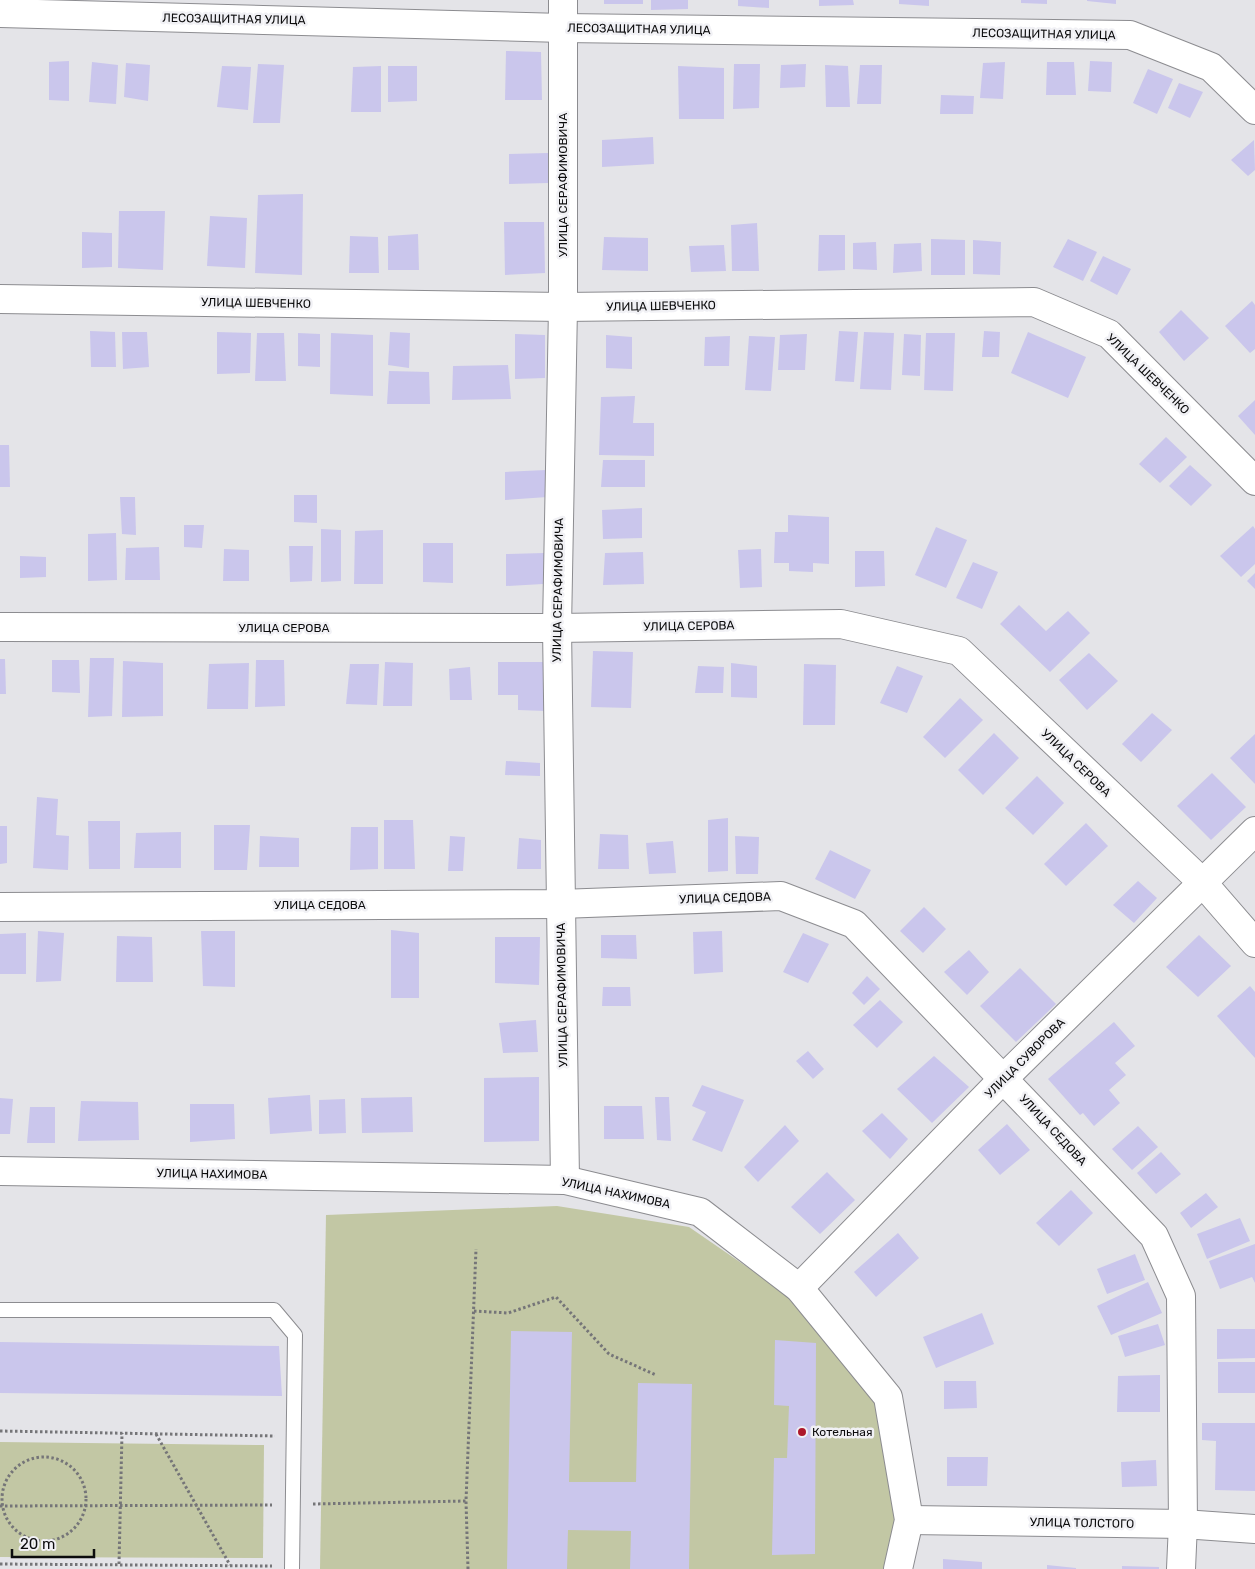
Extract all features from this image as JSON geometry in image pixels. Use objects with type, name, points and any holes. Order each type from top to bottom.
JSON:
[{"type":"street","name":"УЛИЦА СЕРАФИМОВИЧА","points":[[563,0],[563,307],[557,628],[565,1180]]},
{"type":"street","name":"ЛЕСОЗАЩИТНАЯ УЛИЦА","points":[[0,13],[564,28],[1130,35],[1211,67],[1255,110]]},
{"type":"street","name":"УЛИЦА ШЕВЧЕНКО","points":[[0,299],[563,307],[1034,302],[1109,334],[1255,481]]},
{"type":"street","name":"УЛИЦА СЕРОВА","points":[[0,627],[557,628],[841,624],[959,651],[1202,882],[1255,943]]},
{"type":"street","name":"УЛИЦА СУВОРОВА","points":[[799,1288],[1004,1078],[1255,831]]},
{"type":"street","name":"УЛИЦА СЕДОВА","points":[[0,907],[560,904],[781,896],[854,924],[1154,1236],[1181,1296],[1183,1524],[1181,1569]]},
{"type":"street","name":"УЛИЦА НАХИМОВА","points":[[0,1171],[565,1180],[700,1212],[799,1288],[888,1396],[909,1520],[898,1569]]},
{"type":"street","name":"УЛИЦА ТОЛСТОГО","points":[[909,1520],[1183,1524],[1255,1529]]},
{"type":"lane","points":[[0,1310],[274,1310],[296,1335],[292,1569]]},
{"type":"path","points":[[468,1569],[466,1501],[476,1249]]},
{"type":"path","points":[[474,1311],[508,1313],[556,1297],[609,1354],[656,1375]]},
{"type":"path","points":[[0,1431],[277,1436]]},
{"type":"path","points":[[119,1564],[122,1433]]},
{"type":"path","points":[[156,1434],[231,1565]]},
{"type":"path","points":[[47,1456],[61,1460],[73,1467],[82,1478],[86,1492],[86,1506],[82,1519],[73,1530],[62,1537],[49,1541],[35,1540],[22,1535],[12,1526],[5,1514],[2,1501],[4,1487],[10,1474],[26,1461],[47,1456]]},
{"type":"path","points":[[308,1504],[466,1501]]},
{"type":"path","points":[[0,1506],[275,1505]]},
{"type":"path","points":[[0,1564],[273,1566]]},
{"type":"green space","points":[[557,1206],[689,1227],[788,1295],[876,1402],[897,1525],[887,1569],[320,1569],[326,1215]]},
{"type":"green space","points":[[0,1442],[264,1445],[263,1558],[0,1557]]},
{"type":"building","points":[[604,0],[643,0],[643,4],[604,4]]},
{"type":"building","points":[[651,0],[688,0],[688,9],[651,10]]},
{"type":"building","points":[[738,0],[769,0],[769,8],[738,6]]},
{"type":"building","points":[[819,0],[853,0],[854,5],[819,6]]},
{"type":"building","points":[[899,0],[929,0],[929,6],[899,4]]},
{"type":"building","points":[[1021,0],[1047,0],[1047,4],[1021,3]]},
{"type":"building","points":[[1116,0],[1116,4],[1087,1]]},
{"type":"building","points":[[506,51],[541,52],[542,100],[505,100]]},
{"type":"building","points":[[69,61],[69,101],[49,100],[49,62]]},
{"type":"building","points":[[1090,61],[1112,62],[1111,92],[1088,91]]},
{"type":"building","points":[[92,62],[118,65],[116,104],[89,102]]},
{"type":"building","points":[[1005,62],[1003,99],[980,98],[983,63]]},
{"type":"building","points":[[1047,62],[1074,62],[1076,95],[1046,95]]},
{"type":"building","points":[[126,63],[150,65],[148,101],[124,97]]},
{"type":"building","points":[[258,64],[284,65],[280,123],[253,123]]},
{"type":"building","points":[[734,64],[760,64],[759,108],[733,109]]},
{"type":"building","points":[[806,64],[805,87],[780,88],[781,65]]},
{"type":"building","points":[[825,65],[848,66],[850,107],[826,107]]},
{"type":"building","points":[[860,65],[882,65],[881,104],[857,104]]},
{"type":"building","points":[[222,66],[251,67],[248,110],[217,107]]},
{"type":"building","points":[[381,66],[381,112],[351,112],[353,67]]},
{"type":"building","points":[[388,66],[417,66],[417,101],[388,102]]},
{"type":"building","points":[[678,66],[724,68],[724,119],[679,119]]},
{"type":"building","points":[[1148,69],[1173,79],[1157,114],[1133,103]]},
{"type":"building","points":[[1179,83],[1203,92],[1190,118],[1168,108]]},
{"type":"building","points":[[941,95],[974,96],[973,114],[940,114]]},
{"type":"building","points":[[653,137],[654,164],[602,167],[602,140]]},
{"type":"building","points":[[1254,140],[1255,170],[1248,176],[1231,160]]},
{"type":"building","points":[[548,153],[548,183],[509,184],[509,154]]},
{"type":"building","points":[[303,194],[302,275],[255,273],[258,195]]},
{"type":"building","points":[[119,211],[165,211],[163,270],[118,268]]},
{"type":"building","points":[[210,216],[247,218],[245,268],[207,266]]},
{"type":"building","points":[[504,222],[544,222],[545,273],[505,275]]},
{"type":"building","points":[[757,223],[759,271],[732,271],[731,225]]},
{"type":"building","points":[[82,232],[112,233],[112,267],[82,268]]},
{"type":"building","points":[[418,234],[419,270],[388,270],[388,236]]},
{"type":"building","points":[[819,235],[845,235],[845,270],[818,271]]},
{"type":"building","points":[[350,236],[378,237],[379,273],[349,273]]},
{"type":"building","points":[[604,237],[648,238],[648,271],[602,270]]},
{"type":"building","points":[[931,239],[965,240],[965,275],[931,275]]},
{"type":"building","points":[[1068,239],[1097,252],[1083,281],[1053,267]]},
{"type":"building","points":[[973,240],[1001,242],[1000,275],[973,274]]},
{"type":"building","points":[[876,242],[877,270],[853,269],[853,243]]},
{"type":"building","points":[[921,243],[922,271],[893,273],[894,244]]},
{"type":"building","points":[[724,245],[726,271],[691,272],[689,246]]},
{"type":"building","points":[[1103,256],[1131,269],[1117,295],[1090,281]]},
{"type":"building","points":[[1252,301],[1255,305],[1255,349],[1250,353],[1225,326]]},
{"type":"building","points":[[1181,310],[1209,338],[1184,361],[1159,332]]},
{"type":"building","points":[[90,331],[115,332],[116,367],[91,367]]},
{"type":"building","points":[[839,331],[858,332],[854,382],[835,381]]},
{"type":"building","points":[[984,331],[1000,332],[999,357],[982,357]]},
{"type":"building","points":[[122,332],[147,332],[149,367],[123,369]]},
{"type":"building","points":[[217,332],[251,333],[250,373],[217,374]]},
{"type":"building","points":[[390,332],[410,333],[409,368],[388,365]]},
{"type":"building","points":[[864,332],[894,333],[891,390],[860,389]]},
{"type":"building","points":[[1028,332],[1086,357],[1068,398],[1011,373]]},
{"type":"building","points":[[257,333],[284,333],[286,381],[255,381]]},
{"type":"building","points":[[298,333],[320,334],[320,367],[298,366]]},
{"type":"building","points":[[331,333],[373,335],[373,396],[330,394]]},
{"type":"building","points":[[926,333],[955,333],[953,391],[924,390]]},
{"type":"building","points":[[515,334],[545,335],[545,378],[515,379]]},
{"type":"building","points":[[807,334],[805,370],[778,370],[780,335]]},
{"type":"building","points":[[904,334],[921,335],[920,376],[902,375]]},
{"type":"building","points":[[606,335],[632,337],[632,369],[606,368]]},
{"type":"building","points":[[730,336],[729,366],[704,366],[705,337]]},
{"type":"building","points":[[749,336],[775,337],[771,391],[745,390]]},
{"type":"building","points":[[508,365],[511,399],[452,400],[453,366]]},
{"type":"building","points":[[389,371],[429,372],[430,404],[387,404]]},
{"type":"building","points":[[635,396],[633,423],[654,423],[654,456],[599,455],[601,397]]},
{"type":"building","points":[[1255,400],[1255,435],[1238,416]]},
{"type":"building","points":[[1166,437],[1187,457],[1160,483],[1139,464]]},
{"type":"building","points":[[0,445],[9,445],[10,487],[0,487]]},
{"type":"building","points":[[603,460],[645,460],[645,487],[601,487]]},
{"type":"building","points":[[1190,465],[1212,485],[1191,506],[1169,486]]},
{"type":"building","points":[[546,470],[547,497],[505,500],[505,472]]},
{"type":"building","points":[[294,495],[317,495],[317,523],[294,522]]},
{"type":"building","points":[[120,497],[135,497],[136,535],[122,534]]},
{"type":"building","points":[[642,508],[642,538],[603,539],[602,510]]},
{"type":"building","points":[[788,515],[829,517],[829,564],[813,563],[813,572],[789,571],[789,563],[774,563],[775,532],[788,532]]},
{"type":"building","points":[[184,525],[204,525],[202,548],[184,547]]},
{"type":"building","points":[[1253,526],[1255,529],[1255,564],[1241,577],[1220,556]]},
{"type":"building","points":[[936,527],[967,540],[946,588],[915,575]]},
{"type":"building","points":[[321,529],[341,530],[341,581],[321,582]]},
{"type":"building","points":[[383,530],[383,584],[354,584],[355,531]]},
{"type":"building","points":[[116,533],[117,580],[88,581],[88,534]]},
{"type":"building","points":[[423,543],[453,543],[453,583],[423,582]]},
{"type":"building","points":[[289,546],[313,546],[312,581],[290,582]]},
{"type":"building","points":[[159,547],[160,580],[125,580],[126,548]]},
{"type":"building","points":[[224,549],[249,550],[249,581],[223,581]]},
{"type":"building","points":[[761,549],[762,587],[740,588],[738,550]]},
{"type":"building","points":[[855,551],[884,551],[885,586],[855,587]]},
{"type":"building","points":[[643,552],[644,584],[603,585],[605,553]]},
{"type":"building","points":[[544,553],[543,584],[506,586],[506,554]]},
{"type":"building","points":[[20,556],[46,557],[46,577],[20,578]]},
{"type":"building","points":[[973,562],[998,572],[982,609],[956,598]]},
{"type":"building","points":[[1255,573],[1255,589],[1247,581]]},
{"type":"building","points":[[1019,605],[1046,631],[1068,611],[1090,633],[1050,672],[1000,624]]},
{"type":"building","points":[[593,651],[633,652],[631,708],[591,707]]},
{"type":"building","points":[[1089,653],[1118,681],[1087,710],[1059,680]]},
{"type":"building","points":[[90,658],[114,658],[112,716],[88,717]]},
{"type":"building","points":[[0,659],[5,659],[6,694],[0,694]]},
{"type":"building","points":[[52,660],[79,660],[80,693],[52,692]]},
{"type":"building","points":[[256,660],[284,660],[285,706],[255,707]]},
{"type":"building","points":[[123,661],[163,663],[163,716],[122,717]]},
{"type":"building","points":[[385,662],[413,663],[412,706],[383,706]]},
{"type":"building","points":[[498,662],[547,662],[546,711],[518,710],[518,695],[498,695]]},
{"type":"building","points":[[249,663],[248,709],[207,709],[209,664]]},
{"type":"building","points":[[731,663],[757,666],[757,698],[731,697]]},
{"type":"building","points":[[350,664],[379,664],[377,705],[346,704]]},
{"type":"building","points":[[804,664],[836,665],[835,725],[803,725]]},
{"type":"building","points":[[698,666],[724,667],[723,693],[695,693]]},
{"type":"building","points":[[897,666],[923,676],[907,713],[880,703]]},
{"type":"building","points":[[470,667],[472,700],[450,700],[449,669]]},
{"type":"building","points":[[960,698],[983,720],[945,758],[923,737]]},
{"type":"building","points":[[1152,713],[1172,730],[1141,762],[1122,744]]},
{"type":"building","points":[[994,733],[1019,758],[983,795],[958,770]]},
{"type":"building","points":[[1255,734],[1255,784],[1230,758]]},
{"type":"building","points":[[506,761],[540,763],[540,776],[505,775]]},
{"type":"building","points":[[1212,773],[1246,807],[1211,840],[1177,806]]},
{"type":"building","points":[[1037,776],[1064,803],[1033,835],[1005,808]]},
{"type":"building","points":[[37,797],[58,799],[56,835],[69,836],[68,870],[33,868]]},
{"type":"building","points":[[728,818],[728,871],[708,872],[708,820]]},
{"type":"building","points":[[384,820],[413,820],[415,869],[384,869]]},
{"type":"building","points":[[88,821],[120,821],[120,869],[89,869]]},
{"type":"building","points":[[1086,823],[1108,846],[1066,886],[1044,864]]},
{"type":"building","points":[[214,825],[250,825],[247,870],[214,870]]},
{"type":"building","points":[[0,826],[7,826],[7,863],[0,864]]},
{"type":"building","points":[[351,827],[378,827],[378,869],[350,870]]},
{"type":"building","points":[[181,832],[181,868],[134,868],[136,833]]},
{"type":"building","points":[[600,834],[628,835],[629,869],[598,869]]},
{"type":"building","points":[[260,836],[299,838],[299,867],[259,867]]},
{"type":"building","points":[[450,836],[465,837],[463,871],[448,871]]},
{"type":"building","points":[[735,836],[759,837],[758,874],[736,874]]},
{"type":"building","points":[[519,838],[541,840],[541,869],[517,869]]},
{"type":"building","points":[[673,841],[676,873],[649,874],[646,843]]},
{"type":"building","points":[[830,850],[871,870],[855,899],[815,879]]},
{"type":"building","points":[[1138,881],[1157,898],[1134,923],[1113,905]]},
{"type":"building","points":[[924,907],[946,929],[923,953],[900,931]]},
{"type":"building","points":[[391,930],[419,933],[419,998],[391,998]]},
{"type":"building","points":[[38,931],[64,933],[61,981],[36,982]]},
{"type":"building","points":[[201,931],[235,931],[235,987],[203,986]]},
{"type":"building","points":[[722,931],[723,972],[694,974],[693,932]]},
{"type":"building","points":[[26,933],[26,974],[0,974],[0,934]]},
{"type":"building","points":[[803,933],[829,944],[808,983],[783,972]]},
{"type":"building","points":[[601,935],[636,935],[637,959],[601,958]]},
{"type":"building","points":[[1199,935],[1231,966],[1198,997],[1166,967]]},
{"type":"building","points":[[117,936],[152,937],[153,982],[116,982]]},
{"type":"building","points":[[495,937],[540,937],[539,985],[495,983]]},
{"type":"building","points":[[969,950],[989,972],[967,995],[944,972]]},
{"type":"building","points":[[1020,968],[1056,1004],[1016,1042],[980,1006]]},
{"type":"building","points":[[867,976],[880,989],[864,1005],[852,993]]},
{"type":"building","points":[[1250,986],[1255,992],[1255,1058],[1217,1016]]},
{"type":"building","points":[[603,987],[630,987],[631,1006],[602,1006]]},
{"type":"building","points":[[880,1000],[903,1022],[877,1048],[853,1025]]},
{"type":"building","points":[[536,1020],[538,1052],[503,1053],[499,1023]]},
{"type":"building","points":[[1114,1022],[1135,1046],[1115,1063],[1126,1075],[1109,1090],[1120,1103],[1094,1126],[1083,1113],[1080,1115],[1048,1079]]},
{"type":"building","points":[[808,1051],[824,1069],[813,1079],[796,1061]]},
{"type":"building","points":[[934,1056],[969,1087],[932,1123],[897,1089]]},
{"type":"building","points":[[539,1077],[539,1141],[484,1142],[484,1078]]},
{"type":"building","points":[[702,1085],[744,1100],[722,1152],[692,1140],[706,1112],[692,1106]]},
{"type":"building","points":[[310,1095],[312,1131],[270,1134],[268,1098]]},
{"type":"building","points":[[412,1097],[413,1132],[362,1133],[361,1098]]},
{"type":"building","points":[[655,1097],[669,1097],[671,1141],[657,1140]]},
{"type":"building","points":[[0,1098],[13,1099],[10,1134],[0,1134]]},
{"type":"building","points":[[345,1099],[346,1133],[319,1134],[319,1100]]},
{"type":"building","points":[[81,1101],[138,1102],[139,1140],[78,1141]]},
{"type":"building","points":[[190,1104],[234,1104],[235,1139],[190,1142]]},
{"type":"building","points":[[604,1106],[642,1106],[644,1139],[604,1139]]},
{"type":"building","points":[[30,1107],[55,1107],[55,1143],[27,1143]]},
{"type":"building","points":[[882,1113],[908,1139],[890,1159],[862,1131]]},
{"type":"building","points":[[1007,1124],[1030,1150],[1000,1175],[978,1150]]},
{"type":"building","points":[[785,1125],[799,1141],[758,1182],[744,1167]]},
{"type":"building","points":[[1138,1126],[1158,1147],[1132,1170],[1112,1149]]},
{"type":"building","points":[[1161,1152],[1181,1174],[1156,1194],[1137,1173]]},
{"type":"building","points":[[827,1172],[855,1200],[820,1234],[791,1207]]},
{"type":"building","points":[[1071,1190],[1093,1213],[1059,1246],[1036,1223]]},
{"type":"building","points":[[1206,1193],[1218,1207],[1191,1228],[1180,1213]]},
{"type":"building","points":[[1240,1218],[1250,1241],[1207,1259],[1197,1234]]},
{"type":"building","points":[[898,1233],[919,1258],[876,1297],[854,1272]]},
{"type":"building","points":[[1255,1244],[1255,1283],[1252,1277],[1220,1289],[1209,1261]]},
{"type":"building","points":[[1135,1254],[1145,1280],[1107,1294],[1097,1269]]},
{"type":"building","points":[[1148,1282],[1162,1313],[1111,1335],[1097,1306]]},
{"type":"building","points":[[982,1313],[994,1344],[936,1368],[923,1337]]},
{"type":"building","points":[[1158,1324],[1165,1345],[1125,1357],[1118,1336]]},
{"type":"building","points":[[1217,1329],[1255,1329],[1255,1358],[1217,1359]]},
{"type":"building","points":[[511,1331],[572,1332],[569,1482],[636,1482],[638,1383],[692,1384],[689,1569],[630,1569],[631,1531],[568,1530],[567,1569],[507,1569]]},
{"type":"building","name":"Котельная","points":[[775,1340],[816,1343],[815,1554],[772,1555],[774,1458],[787,1458],[789,1406],[774,1405]]},
{"type":"building","points":[[0,1342],[279,1346],[282,1396],[0,1393]]},
{"type":"building","points":[[1218,1362],[1255,1362],[1255,1393],[1218,1393]]},
{"type":"building","points":[[1160,1375],[1160,1412],[1117,1412],[1118,1376]]},
{"type":"building","points":[[944,1381],[976,1381],[977,1408],[944,1409]]},
{"type":"building","points":[[1202,1423],[1255,1423],[1255,1491],[1215,1490],[1216,1441],[1202,1440]]},
{"type":"building","points":[[947,1457],[988,1457],[987,1486],[947,1486]]},
{"type":"building","points":[[1156,1460],[1157,1486],[1122,1487],[1121,1462]]},
{"type":"building","points":[[943,1559],[982,1562],[982,1569],[943,1569]]},
{"type":"building","points":[[1047,1565],[1076,1568],[1076,1569],[1047,1569]]},
{"type":"building","points":[[1122,1566],[1159,1567],[1159,1569],[1122,1569]]},
{"type":"place","name":"Котельная","points":[[802,1432]]}]
